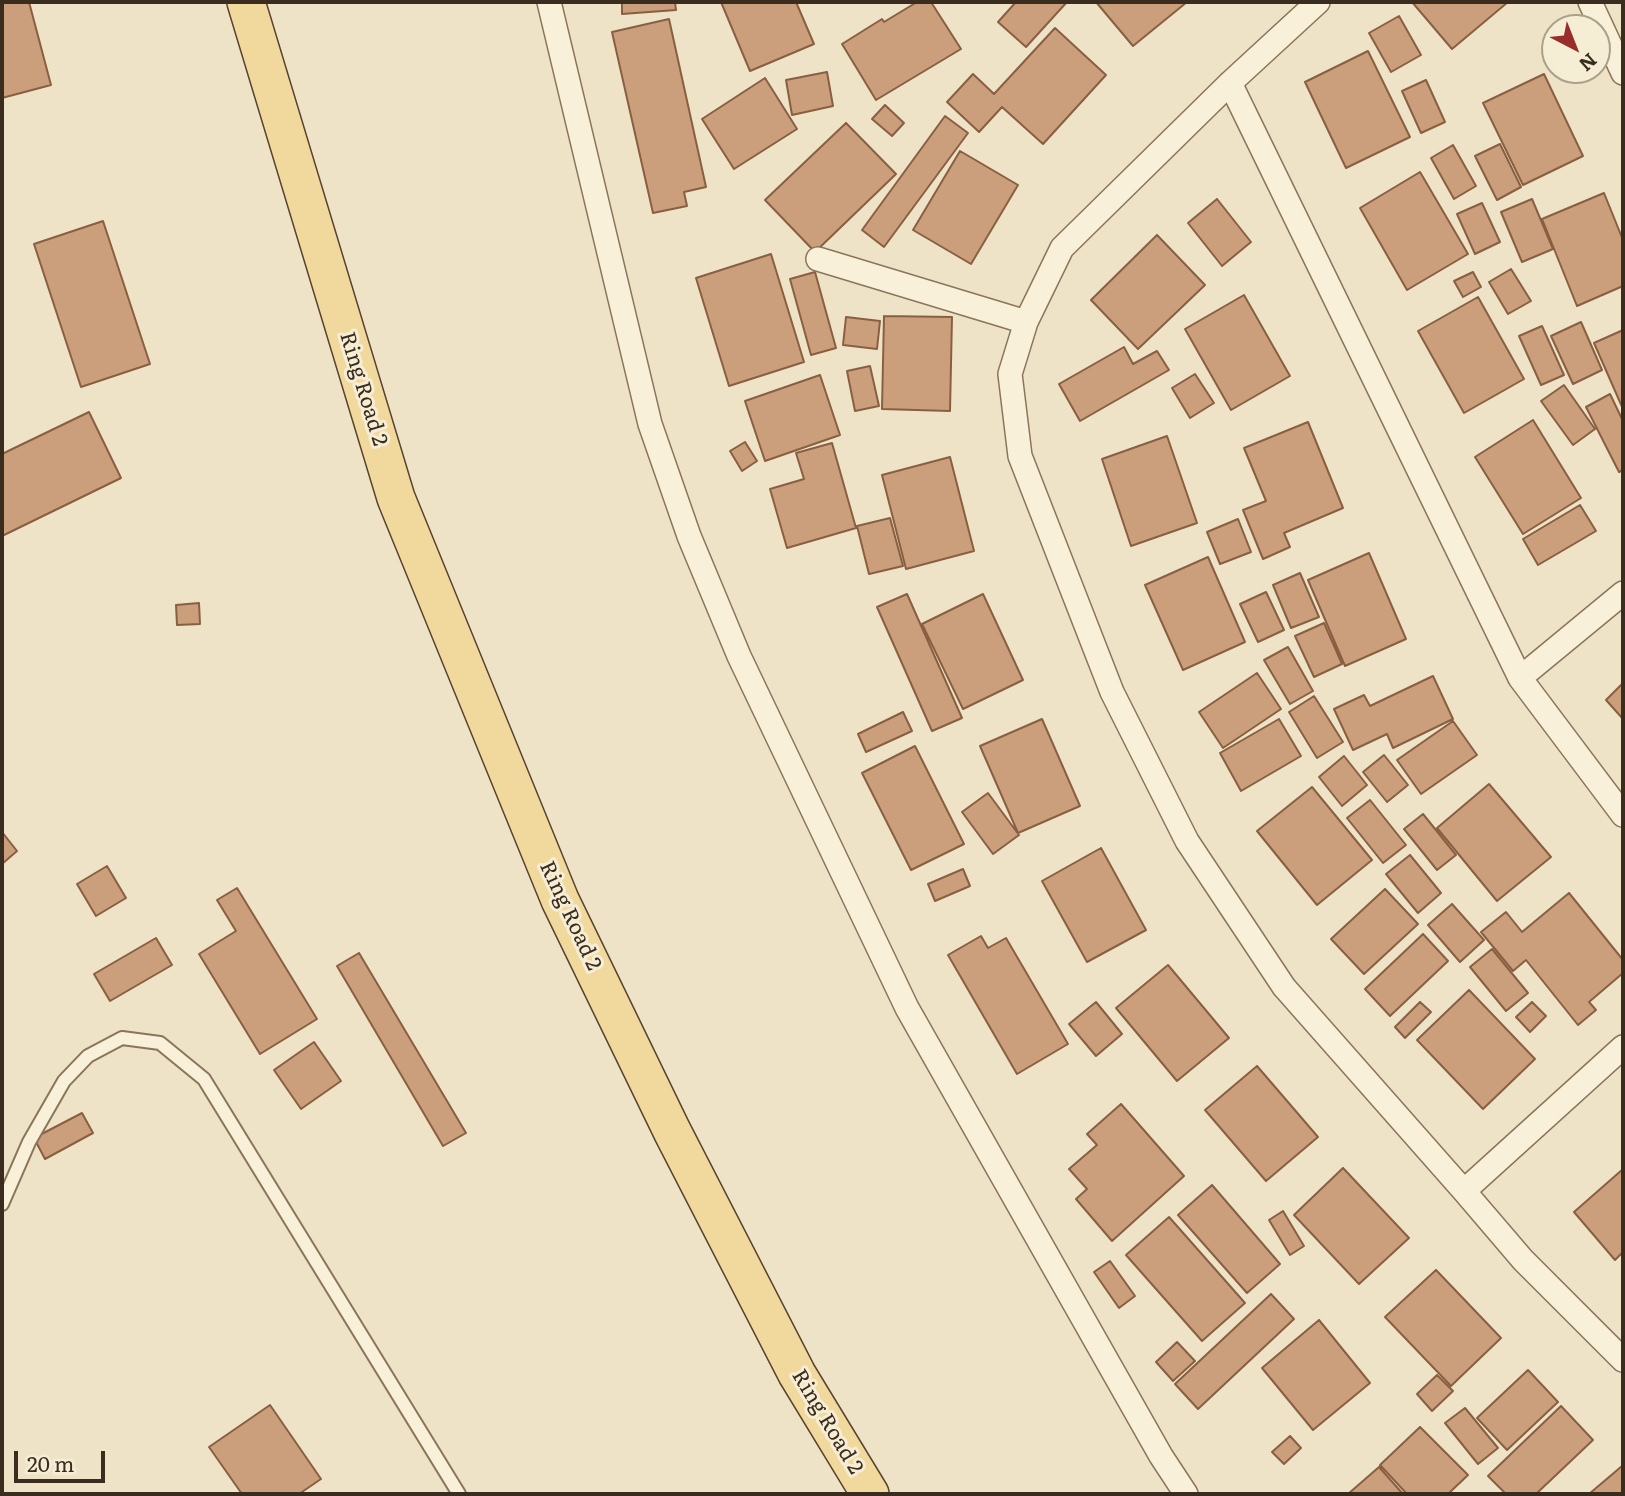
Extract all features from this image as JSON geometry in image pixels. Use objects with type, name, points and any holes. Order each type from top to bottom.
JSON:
[{"type":"main road","name":"Ring Road 2","points":[[246,2],[396,498],[560,901],[672,1131],[797,1374],[870,1494]]},
{"type":"street","points":[[549,2],[650,424],[689,536],[739,656],[907,1008],[1161,1456],[1186,1494]]},
{"type":"street","points":[[1318,2],[1230,83],[1062,248],[1026,322],[1010,374],[1020,456],[1112,692],[1187,841],[1284,988],[1523,1260],[1623,1360]]},
{"type":"street","points":[[1590,2],[1623,73]]},
{"type":"street","points":[[1230,83],[1520,678],[1623,815]]},
{"type":"street","points":[[818,259],[1026,322]]},
{"type":"street","points":[[1520,678],[1623,593]]},
{"type":"street","points":[[1464,1191],[1623,1047]]},
{"type":"lane","points":[[2,1204],[29,1142],[64,1081],[88,1056],[122,1038],[160,1043],[204,1079],[459,1494]]},
{"type":"building","points":[[2,2],[29,2],[51,85],[2,98]]},
{"type":"building","points":[[622,2],[675,2],[676,10],[622,14]]},
{"type":"building","points":[[721,2],[796,2],[814,44],[750,71]]},
{"type":"building","points":[[917,2],[931,2],[961,49],[876,100],[842,44],[882,19],[884,22]]},
{"type":"building","points":[[1016,2],[1067,2],[1026,47],[998,22]]},
{"type":"building","points":[[1096,2],[1187,2],[1133,46]]},
{"type":"building","points":[[1412,2],[1508,2],[1452,49]]},
{"type":"building","points":[[1399,16],[1421,55],[1391,72],[1369,33]]},
{"type":"building","points":[[669,19],[706,187],[684,192],[687,206],[653,213],[612,32]]},
{"type":"building","points":[[1055,28],[1106,75],[1043,144],[1002,107],[979,132],[947,102],[973,74],[994,94]]},
{"type":"building","points":[[1368,51],[1410,137],[1346,168],[1305,82]]},
{"type":"building","points":[[827,72],[833,106],[792,115],[786,80]]},
{"type":"building","points":[[1541,75],[1541,84],[1549,84],[1583,156],[1523,185],[1483,103]]},
{"type":"building","points":[[765,78],[797,129],[734,169],[702,119]]},
{"type":"building","points":[[1426,80],[1445,122],[1421,133],[1402,91]]},
{"type":"building","points":[[885,105],[904,123],[892,136],[872,119]]},
{"type":"building","points":[[945,116],[968,133],[884,247],[862,230]]},
{"type":"building","points":[[846,123],[896,174],[815,252],[765,200]]},
{"type":"building","points":[[1500,144],[1521,187],[1497,200],[1475,156]]},
{"type":"building","points":[[1453,145],[1476,186],[1454,199],[1431,158]]},
{"type":"building","points":[[960,151],[1018,185],[971,264],[913,230]]},
{"type":"building","points":[[1420,172],[1468,254],[1407,290],[1360,208]]},
{"type":"building","points":[[1604,193],[1623,240],[1623,286],[1577,306],[1542,219]]},
{"type":"building","points":[[1217,199],[1251,242],[1222,266],[1188,223]]},
{"type":"building","points":[[1532,199],[1553,249],[1522,262],[1501,212]]},
{"type":"building","points":[[1482,203],[1500,242],[1475,254],[1457,214]]},
{"type":"building","points":[[103,221],[150,364],[81,387],[34,244]]},
{"type":"building","points":[[1157,235],[1205,285],[1138,349],[1091,300]]},
{"type":"building","points":[[771,254],[804,362],[729,386],[696,278]]},
{"type":"building","points":[[1511,269],[1531,301],[1508,314],[1489,282]]},
{"type":"building","points":[[815,272],[836,348],[811,355],[790,279]]},
{"type":"building","points":[[1473,272],[1481,287],[1463,297],[1454,281]]},
{"type":"building","points":[[1244,295],[1290,376],[1231,410],[1185,329]]},
{"type":"building","points":[[1478,297],[1524,379],[1464,413],[1418,331]]},
{"type":"building","points":[[884,316],[952,317],[950,411],[882,409]]},
{"type":"building","points":[[846,317],[880,321],[877,349],[843,345]]},
{"type":"building","points":[[1581,322],[1602,370],[1573,384],[1551,336]]},
{"type":"building","points":[[1542,326],[1564,375],[1541,385],[1519,336]]},
{"type":"building","points":[[1623,330],[1623,409],[1594,343]]},
{"type":"building","points":[[1124,347],[1133,364],[1157,351],[1169,370],[1080,421],[1059,384]]},
{"type":"building","points":[[870,366],[879,406],[855,411],[847,371]]},
{"type":"building","points":[[1195,374],[1214,403],[1190,418],[1172,388]]},
{"type":"building","points":[[820,375],[840,435],[765,461],[745,401]]},
{"type":"building","points":[[1564,385],[1595,429],[1573,445],[1541,401]]},
{"type":"building","points":[[1610,394],[1623,421],[1623,470],[1619,472],[1586,407]]},
{"type":"building","points":[[89,412],[121,478],[2,536],[2,454]]},
{"type":"building","points":[[1533,420],[1581,498],[1523,534],[1475,457]]},
{"type":"building","points":[[1308,422],[1343,508],[1284,533],[1290,547],[1263,559],[1243,510],[1266,501],[1244,448]]},
{"type":"building","points":[[1167,436],[1197,523],[1131,546],[1102,459]]},
{"type":"building","points":[[745,442],[757,461],[742,471],[730,451]]},
{"type":"building","points":[[832,443],[856,528],[787,548],[770,489],[804,479],[796,453]]},
{"type":"building","points":[[950,457],[974,551],[906,569],[882,475]]},
{"type":"building","points":[[1580,505],[1596,531],[1538,565],[1523,539]]},
{"type":"building","points":[[890,518],[903,566],[869,574],[857,526]]},
{"type":"building","points":[[1238,519],[1251,552],[1220,564],[1207,532]]},
{"type":"building","points":[[1369,553],[1406,639],[1345,666],[1308,580]]},
{"type":"building","points":[[1208,557],[1245,642],[1183,670],[1145,585]]},
{"type":"building","points":[[1300,573],[1319,617],[1291,628],[1273,585]]},
{"type":"building","points":[[1266,592],[1284,630],[1258,642],[1240,604]]},
{"type":"building","points":[[907,594],[962,718],[932,731],[877,607]]},
{"type":"building","points":[[983,594],[1023,680],[963,709],[922,624]]},
{"type":"building","points":[[199,603],[200,624],[177,625],[176,605]]},
{"type":"building","points":[[1324,623],[1342,664],[1314,677],[1295,636]]},
{"type":"building","points":[[1288,647],[1313,691],[1290,704],[1264,660]]},
{"type":"building","points":[[1257,673],[1281,709],[1223,748],[1199,712]]},
{"type":"building","points":[[1433,676],[1453,719],[1393,748],[1387,734],[1353,750],[1334,709],[1364,695],[1370,706]]},
{"type":"building","points":[[1623,683],[1623,719],[1606,700]]},
{"type":"building","points":[[1314,696],[1343,742],[1317,758],[1289,712]]},
{"type":"building","points":[[903,712],[912,731],[866,752],[858,734]]},
{"type":"building","points":[[1042,719],[1080,806],[1018,833],[980,746]]},
{"type":"building","points":[[1279,719],[1301,756],[1241,791],[1220,753]]},
{"type":"building","points":[[1453,721],[1477,755],[1421,794],[1397,760]]},
{"type":"building","points":[[915,746],[964,844],[911,870],[862,773]]},
{"type":"building","points":[[1384,755],[1408,785],[1387,802],[1363,772]]},
{"type":"building","points":[[1344,756],[1367,785],[1342,806],[1319,777]]},
{"type":"building","points":[[1489,784],[1551,857],[1497,901],[1437,828]]},
{"type":"building","points":[[1312,787],[1372,860],[1317,905],[1257,831]]},
{"type":"building","points":[[988,793],[1019,835],[993,854],[962,812]]},
{"type":"building","points":[[1370,800],[1406,845],[1383,863],[1347,818]]},
{"type":"building","points":[[1423,814],[1456,855],[1437,870],[1404,829]]},
{"type":"building","points":[[2,832],[17,851],[2,864]]},
{"type":"building","points":[[1101,848],[1146,930],[1087,962],[1042,881]]},
{"type":"building","points":[[1410,855],[1441,893],[1418,913],[1386,874]]},
{"type":"building","points":[[107,866],[126,898],[96,916],[77,884]]},
{"type":"building","points":[[963,869],[970,886],[935,901],[928,884]]},
{"type":"building","points":[[237,888],[317,1019],[260,1054],[199,954],[236,931],[217,900]]},
{"type":"building","points":[[1385,889],[1418,924],[1364,974],[1331,939]]},
{"type":"building","points":[[1569,893],[1623,960],[1623,973],[1589,1002],[1596,1010],[1578,1025],[1526,960],[1513,971],[1481,932],[1506,912],[1522,932]]},
{"type":"building","points":[[1452,904],[1484,940],[1460,962],[1428,925]]},
{"type":"building","points":[[1423,934],[1448,961],[1390,1016],[1365,989]]},
{"type":"building","points":[[981,936],[988,948],[1006,938],[1068,1044],[1017,1074],[948,955]]},
{"type":"building","points":[[156,938],[172,965],[110,1001],[94,974]]},
{"type":"building","points":[[1492,949],[1528,993],[1506,1011],[1470,967]]},
{"type":"building","points":[[359,953],[466,1133],[443,1146],[337,966]]},
{"type":"building","points":[[1168,965],[1229,1038],[1177,1081],[1116,1008]]},
{"type":"building","points":[[1469,990],[1535,1059],[1483,1109],[1417,1040]]},
{"type":"building","points":[[1096,1002],[1122,1034],[1096,1056],[1069,1024]]},
{"type":"building","points":[[1420,1002],[1431,1012],[1405,1038],[1395,1027]]},
{"type":"building","points":[[1532,1002],[1546,1016],[1530,1032],[1516,1017]]},
{"type":"building","points":[[314,1042],[341,1081],[301,1109],[274,1070]]},
{"type":"building","points":[[1257,1066],[1318,1137],[1266,1181],[1205,1110]]},
{"type":"building","points":[[1121,1104],[1184,1176],[1112,1241],[1076,1199],[1087,1189],[1069,1169],[1097,1145],[1087,1134]]},
{"type":"building","points":[[82,1113],[93,1133],[45,1159],[34,1138]]},
{"type":"building","points":[[1343,1168],[1409,1238],[1359,1284],[1294,1215]]},
{"type":"building","points":[[1623,1169],[1623,1252],[1615,1260],[1574,1212]]},
{"type":"building","points":[[1212,1185],[1280,1264],[1247,1293],[1178,1215]]},
{"type":"building","points":[[1283,1211],[1304,1246],[1290,1255],[1269,1220]]},
{"type":"building","points":[[1169,1217],[1245,1303],[1202,1341],[1126,1255]]},
{"type":"building","points":[[1110,1261],[1135,1296],[1119,1308],[1094,1272]]},
{"type":"building","points":[[1436,1270],[1501,1338],[1451,1386],[1385,1317]]},
{"type":"building","points":[[1271,1294],[1294,1319],[1198,1409],[1175,1384]]},
{"type":"building","points":[[1319,1320],[1370,1383],[1313,1430],[1262,1368]]},
{"type":"building","points":[[1177,1342],[1195,1361],[1173,1381],[1156,1362]]},
{"type":"building","points":[[1528,1370],[1558,1402],[1507,1450],[1477,1418]]},
{"type":"building","points":[[1437,1375],[1453,1391],[1432,1411],[1417,1394]]},
{"type":"building","points":[[270,1405],[321,1479],[299,1494],[242,1494],[209,1447]]},
{"type":"building","points":[[1561,1406],[1593,1440],[1536,1494],[1506,1494],[1488,1476]]},
{"type":"building","points":[[1465,1408],[1498,1448],[1478,1464],[1445,1423]]},
{"type":"building","points":[[1420,1427],[1468,1475],[1448,1494],[1407,1494],[1380,1465]]},
{"type":"building","points":[[1290,1436],[1301,1448],[1284,1464],[1272,1452]]},
{"type":"building","points":[[1622,1466],[1623,1494],[1589,1494]]},
{"type":"building","points":[[1379,1467],[1403,1494],[1348,1494]]}]
